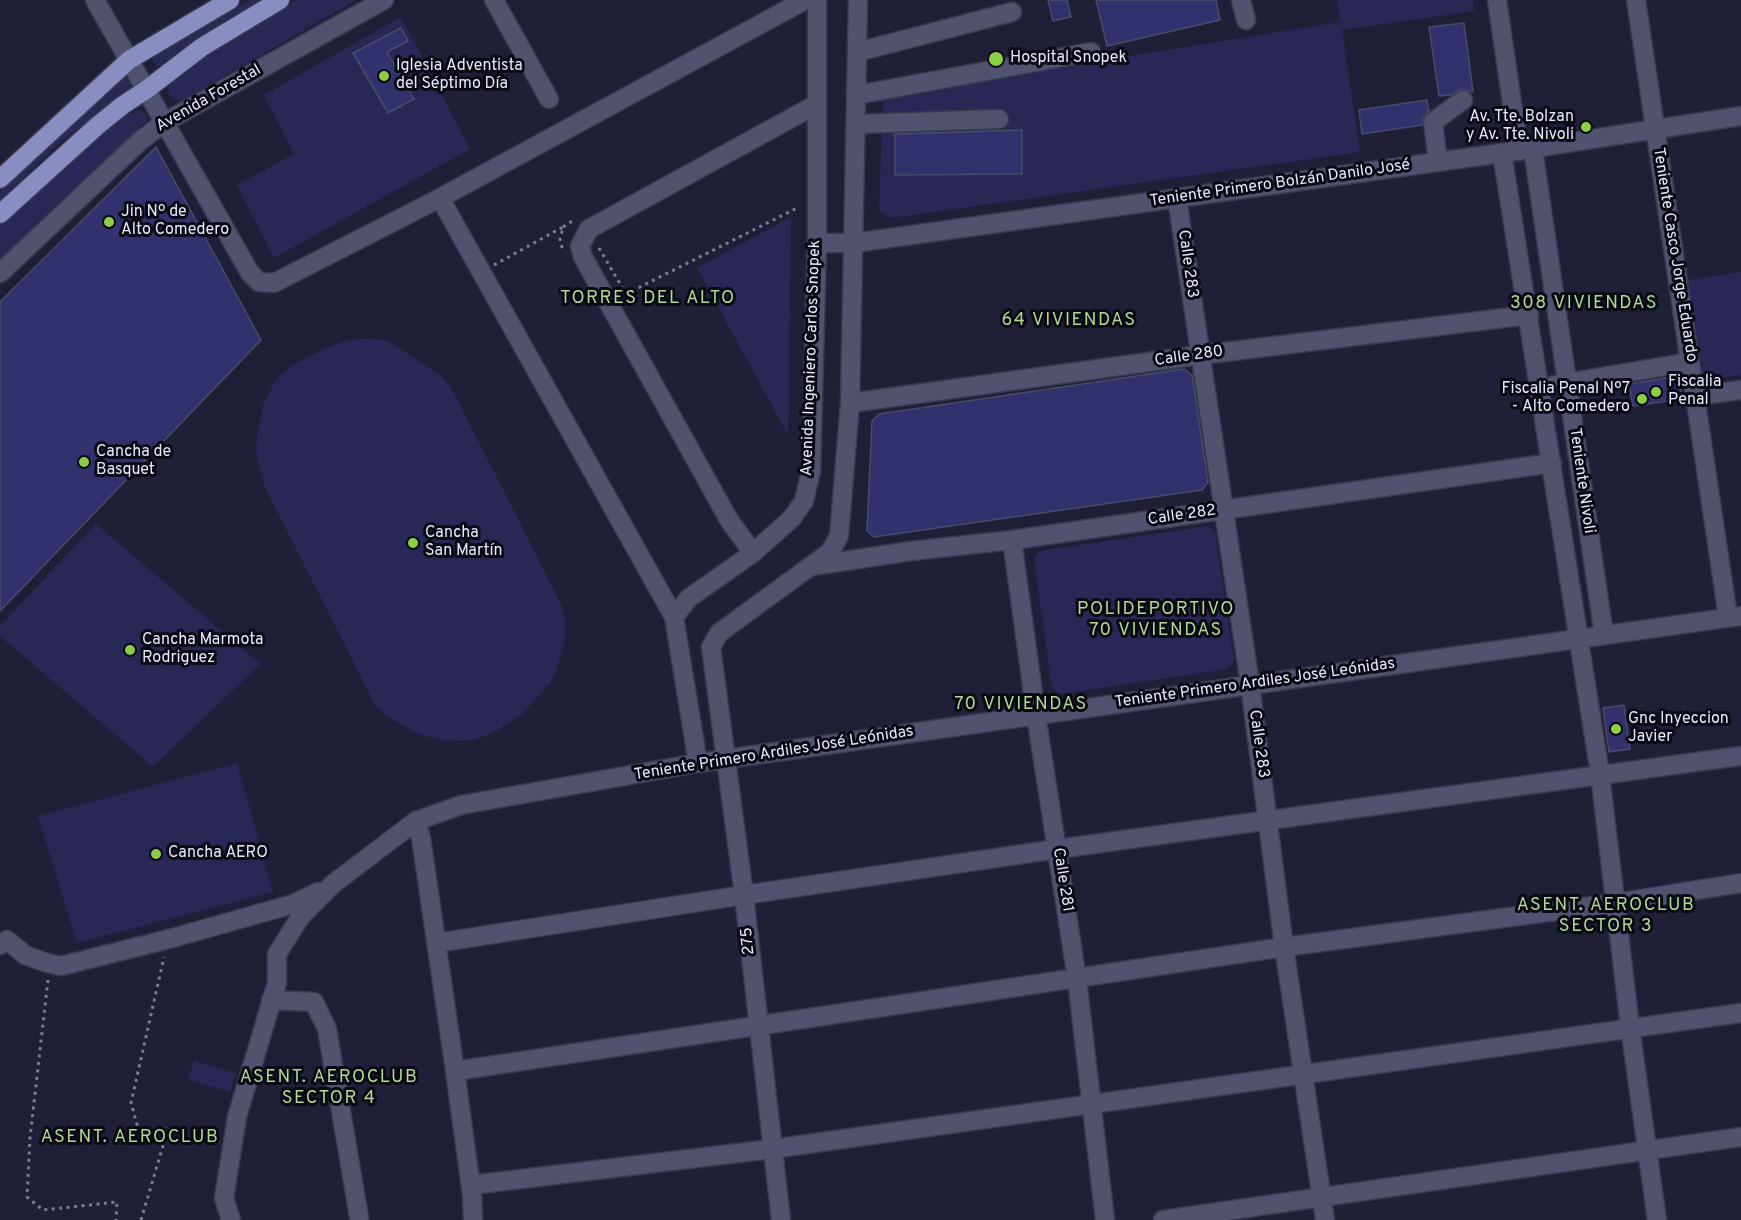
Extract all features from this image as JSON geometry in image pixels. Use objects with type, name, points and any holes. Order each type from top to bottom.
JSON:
[{"type":"main road","points":[[0,179],[129,60],[230,0]]},
{"type":"main road","points":[[0,214],[97,126],[202,47],[280,0]]},
{"type":"street","points":[[95,0],[249,273],[259,282],[274,283],[440,198],[805,0]]},
{"type":"street","name":"Avenida Forestal","points":[[0,273],[140,141],[165,123],[384,0]]},
{"type":"street","points":[[494,0],[549,99]]},
{"type":"street","name":"Avenida Ingeniero Carlos Snopek","points":[[674,617],[689,598],[753,553],[792,518],[804,501],[811,471],[817,243],[817,0]]},
{"type":"street","points":[[811,567],[830,552],[839,536],[850,403],[858,0]]},
{"type":"street","points":[[1241,0],[1246,20]]},
{"type":"street","name":"Teniente Nivoli","points":[[1497,0],[1518,151],[1566,383],[1604,635]]},
{"type":"street","name":"Teniente Casco Jorge Eduardo","points":[[1636,0],[1690,362],[1734,617]]},
{"type":"street","points":[[857,52],[1012,12]]},
{"type":"street","points":[[856,95],[1091,52]]},
{"type":"street","points":[[1438,162],[1433,122],[1463,100]]},
{"type":"street","points":[[753,553],[729,520],[583,257],[580,246],[589,229],[817,105]]},
{"type":"street","name":"Teniente Primero Bolzán Danilo José","points":[[817,243],[854,243],[1518,151],[1741,116]]},
{"type":"street","points":[[856,124],[999,119]]},
{"type":"street","name":"Teniente Nivoli","points":[[1518,151],[1529,315],[1600,774],[1630,1028],[1657,1220]]},
{"type":"street","points":[[440,198],[674,617],[698,763]]},
{"type":"street","name":"Calle 283","points":[[1177,198],[1250,684],[1284,947],[1325,1220]]},
{"type":"street","name":"Calle 280","points":[[850,403],[1200,355],[1529,315]]},
{"type":"street","points":[[1540,387],[1690,362]]},
{"type":"street","points":[[1696,396],[1741,390]]},
{"type":"street","name":"Calle 282","points":[[811,567],[911,550],[1012,540],[1552,463]]},
{"type":"street","name":"Calle 281","points":[[1012,540],[1036,715],[1077,979],[1105,1220]]},
{"type":"street","name":"275","points":[[781,1220],[744,895],[711,647],[719,633],[811,567]]},
{"type":"street","name":"Teniente Primero Ardiles José Leónidas","points":[[333,884],[416,821],[460,805],[698,763],[1734,617]]},
{"type":"street","points":[[436,944],[744,895],[1057,849],[1741,756]]},
{"type":"street","points":[[416,821],[421,838],[455,1071],[471,1185],[473,1220]]},
{"type":"street","points":[[455,1071],[1284,947],[1616,903],[1741,883]]},
{"type":"street","points":[[0,945],[7,940],[25,955],[61,966],[293,904],[333,884]]},
{"type":"street","points":[[231,1220],[224,1198],[237,1117],[277,983],[277,954],[301,916],[333,884]]},
{"type":"street","points":[[271,1000],[314,1002],[327,1029],[359,1217]]},
{"type":"street","points":[[471,1185],[772,1149],[1092,1106],[1741,1013]]},
{"type":"street","points":[[1163,1220],[1741,1137]]},
{"type":"path","points":[[490,267],[563,227],[560,239],[561,249],[569,265],[599,248],[626,294],[817,198]]},
{"type":"path","points":[[141,1220],[168,1129],[138,1128],[131,1103],[169,939]]},
{"type":"path","points":[[47,963],[49,979],[30,1138],[27,1197],[43,1210],[117,1202],[116,1220]]},
{"type":"shaded area","points":[[250,0],[261,0],[215,28],[164,65],[158,66],[153,63],[152,58],[155,54]]},
{"type":"shaded area","points":[[297,0],[356,0],[183,100],[175,100],[169,95],[168,87],[172,81],[235,35]]},
{"type":"shaded area","points":[[1337,0],[1473,0],[1474,11],[1342,30],[1360,152],[891,218],[879,211],[883,96],[1340,22]]},
{"type":"shaded area","points":[[401,17],[470,149],[274,258],[237,185],[294,154],[264,95]]},
{"type":"shaded area","points":[[126,78],[131,83],[129,91],[64,139],[0,200],[0,192],[120,79]]},
{"type":"shaded area","points":[[140,110],[147,115],[147,121],[0,260],[0,226],[71,160],[129,114]]},
{"type":"shaded area","points":[[791,217],[788,435],[697,268]]},
{"type":"shaded area","points":[[1741,272],[1741,375],[1696,381],[1681,281]]},
{"type":"shaded area","name":"Cancha San Martín","points":[[369,338],[387,341],[406,352],[441,376],[452,389],[561,604],[566,623],[564,643],[551,682],[521,715],[491,734],[473,740],[445,741],[418,734],[386,716],[374,703],[264,485],[256,449],[258,430],[263,405],[276,380],[291,366],[330,346],[350,340]]},
{"type":"shaded area","name":"Cancha Marmota Rodriguez","points":[[96,524],[260,664],[153,767],[0,636],[0,626]]},
{"type":"shaded area","points":[[1208,526],[1215,532],[1234,661],[1228,669],[1060,694],[1052,688],[1034,559],[1040,551]]},
{"type":"shaded area","name":"Cancha AERO","points":[[237,763],[273,892],[77,943],[38,816]]},
{"type":"shaded area","points":[[194,1061],[236,1073],[230,1092],[188,1080]]},
{"type":"building","points":[[1048,0],[1067,0],[1071,17],[1053,21]]},
{"type":"building","points":[[1096,0],[1216,0],[1220,20],[1107,46]]},
{"type":"building","points":[[1464,23],[1473,92],[1461,89],[1451,95],[1439,96],[1429,27]]},
{"type":"building","name":"Iglesia Adventista del Séptimo Día","points":[[401,28],[408,41],[387,52],[414,99],[388,113],[353,53]]},
{"type":"building","points":[[1427,100],[1429,111],[1423,117],[1422,125],[1362,134],[1359,110]]},
{"type":"building","points":[[1022,130],[1022,174],[895,175],[895,134]]},
{"type":"building","points":[[156,147],[261,340],[0,611],[0,302]]},
{"type":"building","points":[[1184,369],[1192,375],[1208,482],[1202,490],[874,537],[867,531],[872,421],[879,414]]},
{"type":"building","name":"Fiscalia Penal","points":[[1679,376],[1682,399],[1633,406],[1629,384]]},
{"type":"building","name":"Gnc Inyeccion Javier","points":[[1624,705],[1630,749],[1609,752],[1603,708]]},
{"type":"place","name":"Hospital Snopek","points":[[996,59]]},
{"type":"place","name":"Iglesia Adventista del Séptimo Día","points":[[384,76]]},
{"type":"place","name":"Av. Tte. Bolzan y Av. Tte. Nivoli","points":[[1586,127]]},
{"type":"place","name":"Jin Nº de Alto Comedero","points":[[109,222]]},
{"type":"place","name":"Fiscalia Penal","points":[[1656,392]]},
{"type":"place","name":"Fiscalia Penal Nº7 - Alto Comedero","points":[[1642,399]]},
{"type":"place","name":"Cancha de Basquet","points":[[84,462]]},
{"type":"place","name":"Cancha San Martín","points":[[413,543]]},
{"type":"place","name":"Cancha Marmota Rodriguez","points":[[130,650]]},
{"type":"place","name":"Gnc Inyeccion Javier","points":[[1616,729]]},
{"type":"place","name":"Cancha AERO","points":[[156,854]]},
{"type":"district","name":"TORRES DEL ALTO","points":[[648,299]]},
{"type":"district","name":"308 VIVIENDAS","points":[[1584,304]]},
{"type":"district","name":"64 VIVIENDAS","points":[[1069,321]]},
{"type":"district","name":"POLIDEPORTIVO 70 VIVIENDAS","points":[[1156,620]]},
{"type":"district","name":"70 VIVIENDAS","points":[[1021,705]]},
{"type":"district","name":"ASENT. AEROCLUB SECTOR 3","points":[[1606,916]]},
{"type":"district","name":"ASENT. AEROCLUB SECTOR 4","points":[[329,1088]]},
{"type":"district","name":"ASENT. AEROCLUB","points":[[130,1138]]}]
